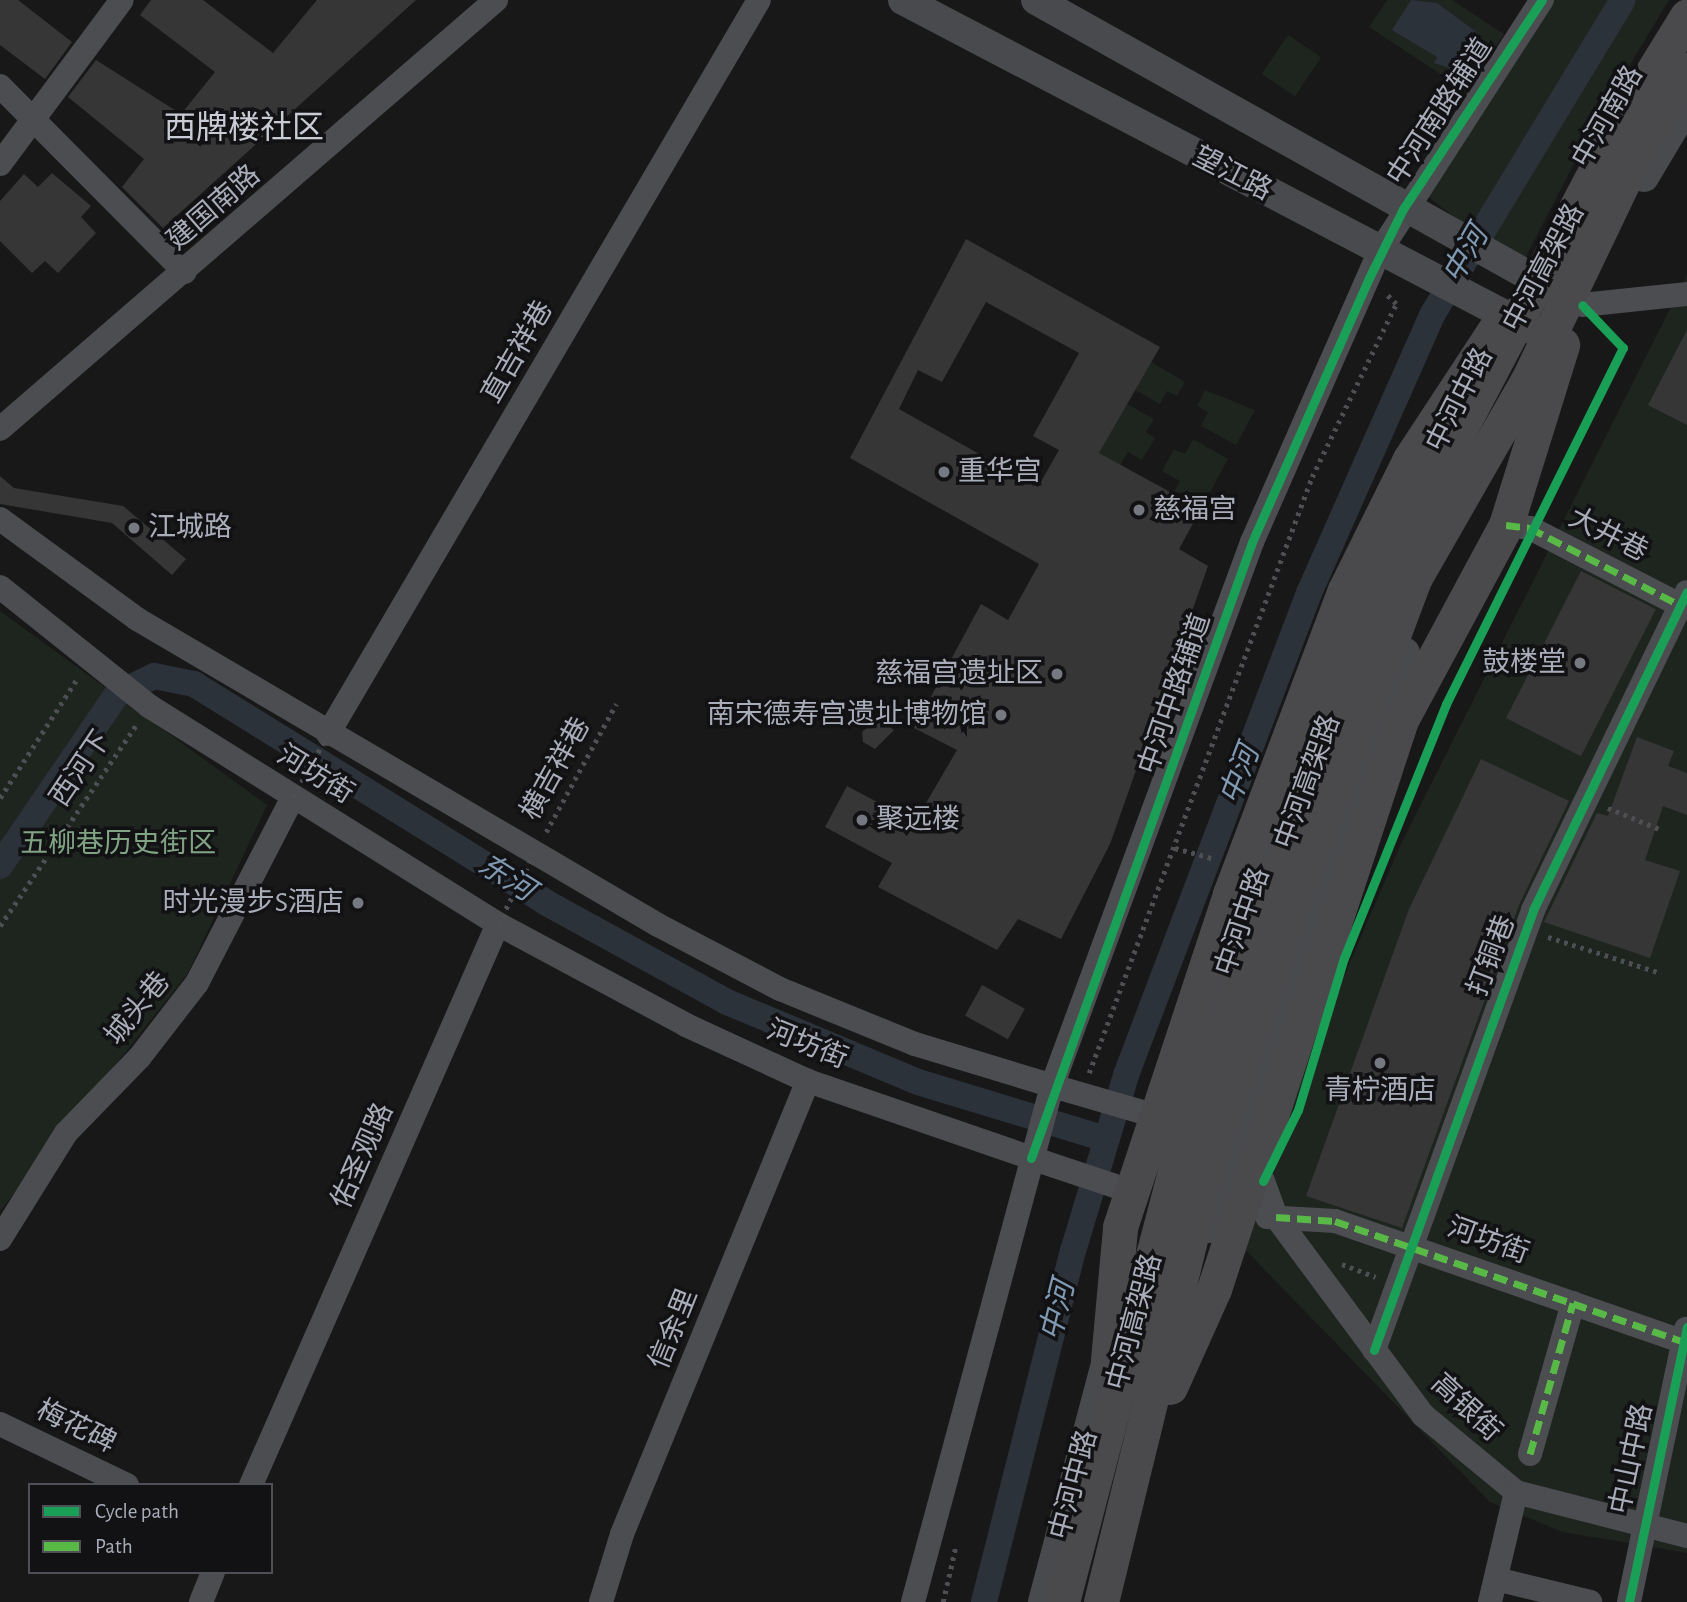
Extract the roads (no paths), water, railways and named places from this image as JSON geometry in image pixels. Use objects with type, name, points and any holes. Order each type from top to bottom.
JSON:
[{"type":"highway","name":"中河高架路","points":[[1062,1602],[1177,1164],[1387,568],[1609,145],[1687,16]]},
{"type":"highway","name":"中河高架路","points":[[1101,1602],[1208,1166],[1301,880],[1414,579],[1528,380],[1638,150],[1687,70]]},
{"type":"highway","points":[[1098,1461],[1121,1227],[1235,881],[1345,590],[1410,459],[1504,316]]},
{"type":"highway","points":[[1133,1470],[1214,1289],[1401,720],[1506,526],[1562,345]]},
{"type":"main road","name":"望江路","points":[[903,0],[1375,265],[1442,283],[1562,345]]},
{"type":"main road","name":"中河南路","points":[[1524,274],[1597,133],[1677,0]]},
{"type":"main road","name":"望江路","points":[[1045,2],[1403,209],[1582,306]]},
{"type":"main road","points":[[1113,1602],[1213,1212],[1432,578],[1562,345],[1651,161],[1687,105]]},
{"type":"main road","name":"中河中路","points":[[1043,1602],[1150,1197],[1173,1121],[1371,573],[1524,274]]},
{"type":"street","points":[[0,164],[122,0]]},
{"type":"street","name":"建国南路","points":[[0,429],[185,272],[496,0]]},
{"type":"street","name":"直吉祥巷","points":[[328,734],[759,0]]},
{"type":"street","name":"中河南路辅道","points":[[1375,265],[1403,209],[1542,0]]},
{"type":"street","points":[[0,86],[185,272]]},
{"type":"street","name":"中河中路辅道","points":[[1037,1160],[1058,1088],[1252,542],[1375,265]]},
{"type":"street","points":[[1582,306],[1687,294]]},
{"type":"street","name":"河坊街","points":[[0,519],[79,581],[328,734],[534,854],[780,989],[915,1044],[1173,1121],[1233,1151]]},
{"type":"street","name":"大井巷","points":[[1506,526],[1530,528],[1684,599]]},
{"type":"street","name":"河坊街","points":[[0,587],[144,703],[498,924],[686,1025],[808,1081],[1150,1197],[1213,1212],[1335,1221],[1573,1303],[1685,1337]]},
{"type":"street","name":"打铜巷","points":[[1374,1350],[1526,928],[1585,798],[1684,599]]},
{"type":"street","name":"城头巷","points":[[0,1238],[66,1133],[139,1058],[197,984],[293,797]]},
{"type":"street","name":"佑圣观路","points":[[252,1483],[498,924]]},
{"type":"street","name":"信余里","points":[[601,1602],[622,1534],[808,1081]]},
{"type":"street","name":"高银街","points":[[1233,1151],[1263,1181],[1276,1217],[1423,1415],[1516,1492],[1641,1528],[1687,1536]]},
{"type":"street","points":[[913,1602],[1037,1160]]},
{"type":"street","points":[[1530,1454],[1573,1303]]},
{"type":"street","name":"中山中路","points":[[1629,1602],[1641,1528],[1685,1337]]},
{"type":"street","name":"梅花碑","points":[[0,1424],[123,1483]]},
{"type":"street","points":[[1516,1492],[1493,1590],[1590,1602]]},
{"type":"street","points":[[201,1602],[212,1574]]},
{"type":"waterway","name":"中河","points":[[984,1602],[1073,1251],[1126,1075],[1309,593],[1432,315],[1623,0]]},
{"type":"waterway","name":"东河","points":[[0,866],[117,694],[154,676],[194,684],[545,902],[727,1002],[918,1082],[1106,1139]]},
{"type":"place","name":"重华宫","points":[[944,472]]},
{"type":"place","name":"慈福宫","points":[[1139,510]]},
{"type":"place","name":"江城路","points":[[134,528]]},
{"type":"place","name":"鼓楼堂","points":[[1580,663]]},
{"type":"place","name":"慈福宫遗址区","points":[[1057,674]]},
{"type":"place","name":"南宋德寿宫遗址博物馆","points":[[1001,715]]},
{"type":"place","name":"聚远楼","points":[[862,820]]},
{"type":"place","name":"时光漫步S酒店","points":[[358,903]]},
{"type":"place","name":"青柠酒店","points":[[1380,1063]]},
{"type":"district","name":"西牌楼社区","points":[[244,128]]},
{"type":"park label","name":"五柳巷历史街区","points":[[118,844]]}]
